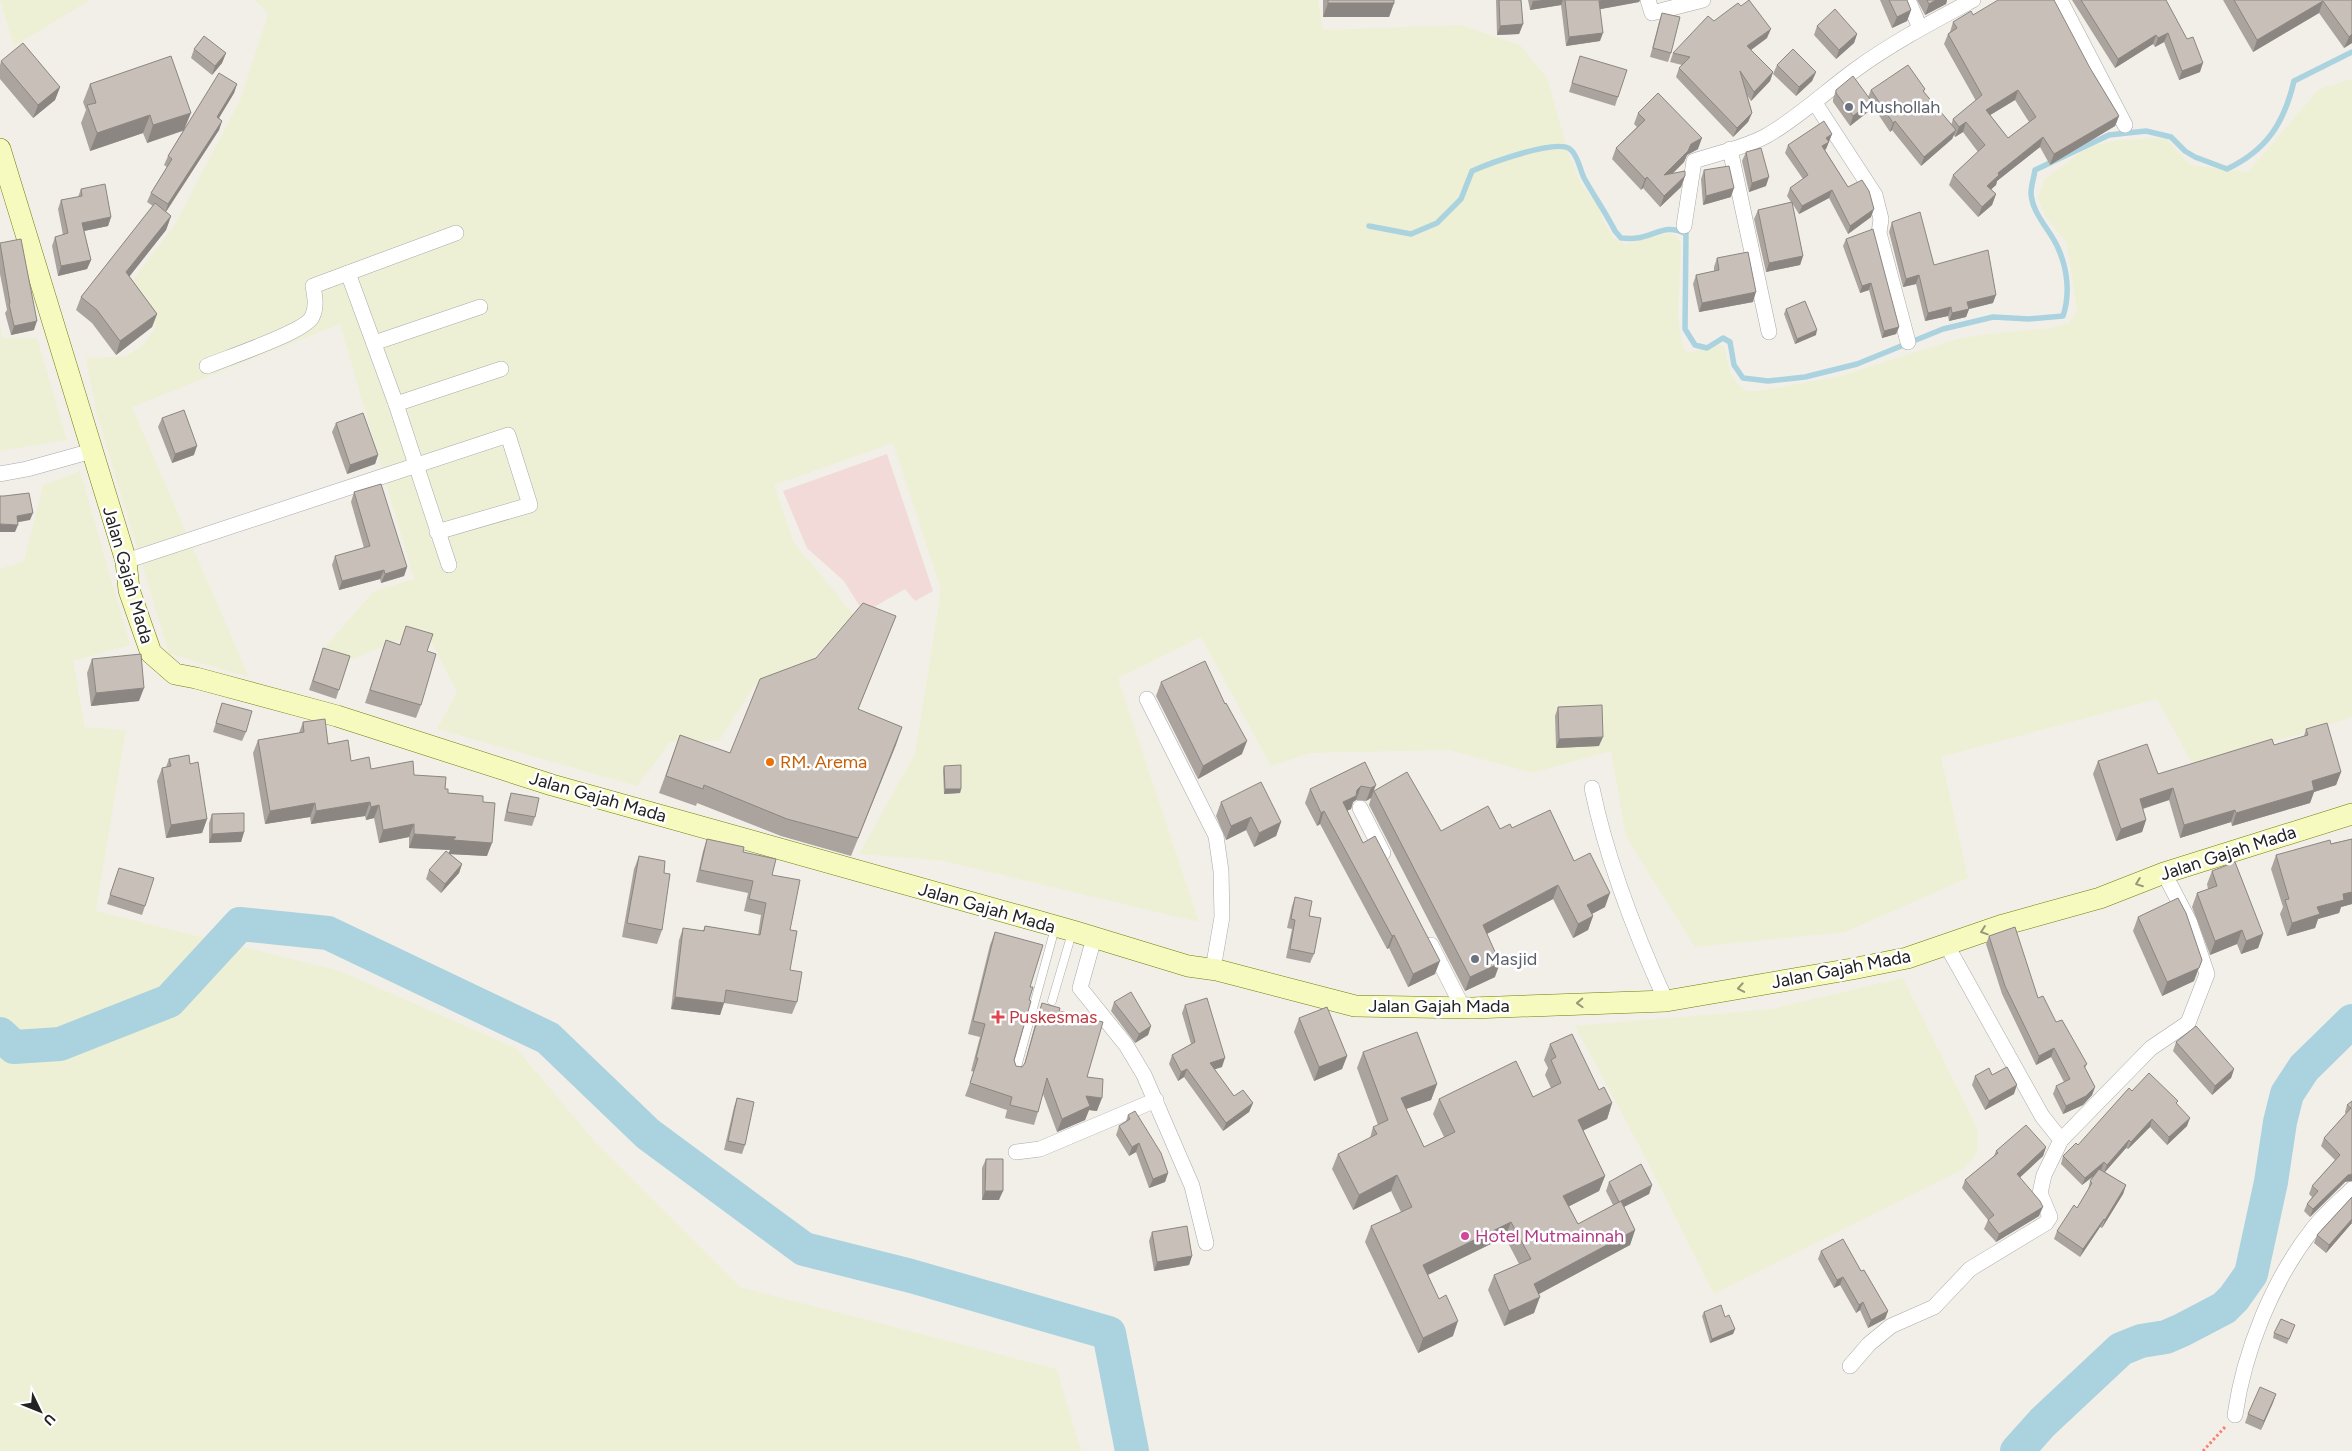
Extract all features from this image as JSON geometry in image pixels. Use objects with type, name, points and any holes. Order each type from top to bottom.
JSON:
[{"type":"main road","name":"Jalan Gajah Mada","points":[[0,149],[126,561],[129,590],[151,653],[174,674],[196,678],[337,716],[552,785],[1064,929],[1188,966],[1213,969],[1355,1006],[1463,1008],[1666,1001],[1907,958],[2003,924],[2100,898],[2164,873],[2352,814]]},
{"type":"street","points":[[1648,0],[1652,13],[1703,0]]},
{"type":"street","points":[[1908,0],[1920,28]]},
{"type":"street","points":[[1684,226],[1694,161],[1766,136],[1814,103],[1855,70],[1920,28],[1973,0]]},
{"type":"street","points":[[2060,0],[2125,125]]},
{"type":"street","points":[[1814,103],[1875,195],[1881,219],[1879,233],[1908,342]]},
{"type":"street","points":[[1730,149],[1769,332]]},
{"type":"street","points":[[207,366],[298,329],[312,319],[316,304],[313,286],[456,233]]},
{"type":"street","points":[[348,273],[396,404],[449,566]]},
{"type":"street","points":[[374,343],[480,307]]},
{"type":"street","points":[[396,404],[501,369]]},
{"type":"street","points":[[126,561],[508,435],[530,505],[437,532]]},
{"type":"street","points":[[0,474],[27,469],[92,451]]},
{"type":"street","points":[[1147,698],[1216,836],[1221,871],[1222,917],[1213,969]]},
{"type":"street","points":[[1592,788],[1607,847],[1648,961],[1666,1001]]},
{"type":"street","points":[[1360,808],[1391,869]]},
{"type":"street","points":[[1850,1366],[1869,1344],[1891,1326],[1934,1307],[1970,1269],[2046,1223],[2050,1217],[2049,1212],[2040,1193],[2044,1175],[2061,1140],[2151,1048],[2188,1023],[2207,974],[2190,923],[2164,873]]},
{"type":"street","points":[[1423,930],[1463,1008]]},
{"type":"street","points":[[1094,938],[1080,988],[1126,1045],[1144,1075],[1192,1186],[1206,1243]]},
{"type":"street","points":[[1946,944],[2042,1116],[2061,1140]]},
{"type":"street","points":[[1016,1152],[1040,1149],[1156,1100]]},
{"type":"street","points":[[2235,1416],[2240,1379],[2262,1316],[2290,1263],[2312,1229],[2352,1189]]},
{"type":"lane","points":[[1052,1001],[1064,929]]},
{"type":"lane","points":[[1015,1075],[1064,929]]},
{"type":"path","points":[[2203,1451],[2235,1416]]},
{"type":"shaded area","points":[[887,454],[933,591],[915,601],[905,589],[864,613],[844,581],[807,548],[783,491]]},
{"type":"green space","points":[[0,0],[90,0],[14,46]]},
{"type":"green space","points":[[255,0],[1318,0],[1323,30],[1461,25],[1520,45],[1547,78],[1569,155],[1581,184],[1598,205],[1603,221],[1614,238],[1625,244],[1669,233],[1678,237],[1681,246],[1678,318],[1683,348],[1690,353],[1715,345],[1724,346],[1730,372],[1738,384],[1747,391],[1758,391],[1837,377],[1957,339],[2050,328],[2069,323],[2077,310],[2067,243],[2045,216],[2038,198],[2044,180],[2089,146],[2119,140],[2166,138],[2190,165],[2248,172],[2319,89],[2352,79],[2352,717],[2305,733],[2192,763],[2157,699],[1941,757],[1968,878],[1845,932],[1695,947],[1626,837],[1611,751],[1532,773],[1449,750],[1311,753],[1271,766],[1201,637],[1118,678],[1199,922],[943,861],[859,854],[915,754],[941,590],[893,443],[774,485],[794,543],[855,616],[807,664],[754,686],[719,741],[670,742],[637,786],[437,729],[457,692],[425,629],[346,662],[324,648],[374,591],[414,579],[340,324],[132,407],[249,677],[169,654],[96,411],[86,358],[126,356],[144,344],[156,327],[132,281],[174,226],[240,100],[268,14]]},
{"type":"green space","points":[[0,323],[3,338],[37,338],[67,440],[0,451]]},
{"type":"green space","points":[[80,471],[130,645],[73,661],[85,727],[126,730],[96,911],[340,971],[516,1048],[597,1144],[740,1287],[1057,1369],[1081,1451],[0,1451],[0,569],[24,561],[43,485]]},
{"type":"green space","points":[[1903,978],[1978,1130],[1977,1153],[1962,1170],[1714,1294],[1644,1155],[1575,1026],[1771,1009]]},
{"type":"building","points":[[1328,0],[1394,0],[1394,3],[1328,3]]},
{"type":"building","points":[[1499,0],[1521,0],[1523,24],[1500,26]]},
{"type":"building","points":[[1565,0],[1608,0],[1599,1],[1603,33],[1569,37]]},
{"type":"building","points":[[1749,0],[1771,29],[1747,46],[1773,72],[1754,92],[1740,71],[1752,113],[1737,128],[1679,68],[1690,57],[1673,53],[1708,16],[1714,21],[1738,3],[1741,6]]},
{"type":"building","points":[[1889,0],[1907,0],[1911,10],[1897,17]]},
{"type":"building","points":[[1927,0],[1936,0],[1929,4]]},
{"type":"building","points":[[1998,0],[2054,0],[2090,68],[2119,116],[2054,154],[2043,137],[1998,173],[1999,175],[1987,186],[1996,194],[1982,207],[1953,175],[1985,145],[1966,122],[1959,127],[1953,119],[1982,95],[1948,34],[1957,28],[1953,22],[1971,11],[1973,15]],"holes":[[[2018,90],[2036,117],[2008,138],[1986,110]]]},
{"type":"building","points":[[2081,0],[2166,0],[2187,39],[2193,37],[2203,63],[2182,71],[2168,33],[2158,38],[2156,35],[2118,59]]},
{"type":"building","points":[[2234,0],[2352,0],[2352,34],[2349,37],[2323,1],[2257,40]]},
{"type":"building","points":[[1835,9],[1857,34],[1839,50],[1817,26]]},
{"type":"building","points":[[1662,13],[1680,17],[1671,53],[1653,48]]},
{"type":"building","points":[[204,36],[226,53],[215,66],[194,49]]},
{"type":"building","points":[[23,43],[60,87],[38,105],[1,61]]},
{"type":"building","points":[[1793,49],[1816,72],[1799,87],[1777,65]]},
{"type":"building","points":[[171,56],[191,113],[153,125],[150,115],[97,133],[87,105],[96,103],[90,84]]},
{"type":"building","points":[[1580,56],[1627,70],[1618,97],[1572,83]]},
{"type":"building","points":[[1908,65],[1925,89],[1923,91],[1956,130],[1924,157],[1895,121],[1893,123],[1871,90]]},
{"type":"building","points":[[219,73],[237,84],[217,117],[222,121],[168,204],[151,193],[172,159],[168,156]]},
{"type":"building","points":[[1853,76],[1872,102],[1853,116],[1836,93],[1836,90]]},
{"type":"building","points":[[1658,93],[1702,138],[1691,144],[1688,151],[1664,175],[1685,171],[1685,176],[1664,196],[1616,148],[1645,120],[1638,113]]},
{"type":"building","points":[[1824,121],[1832,134],[1826,138],[1829,142],[1822,146],[1848,187],[1862,180],[1869,191],[1874,209],[1850,226],[1832,190],[1802,206],[1790,188],[1808,175],[1788,145]]},
{"type":"building","points":[[1761,148],[1769,177],[1752,183],[1746,152]]},
{"type":"building","points":[[1729,166],[1734,188],[1706,196],[1704,170]]},
{"type":"building","points":[[105,184],[111,217],[82,223],[91,260],[61,266],[55,237],[68,233],[61,200],[82,196],[81,189]]},
{"type":"building","points":[[1792,202],[1803,256],[1769,263],[1758,210]]},
{"type":"building","points":[[155,203],[171,216],[126,272],[157,314],[120,341],[97,310],[81,297]]},
{"type":"building","points":[[1920,212],[1934,265],[1988,250],[1996,295],[1967,302],[1969,309],[1952,313],[1951,307],[1928,313],[1919,275],[1906,279],[1892,224],[1892,222]]},
{"type":"building","points":[[1873,229],[1899,327],[1884,331],[1871,283],[1862,286],[1846,239]]},
{"type":"building","points":[[21,239],[37,321],[14,326],[0,243]]},
{"type":"building","points":[[1748,252],[1756,292],[1702,303],[1696,275],[1719,270],[1717,258]]},
{"type":"building","points":[[1805,301],[1817,330],[1797,339],[1786,309]]},
{"type":"building","points":[[184,410],[197,446],[175,454],[162,418]]},
{"type":"building","points":[[363,413],[378,455],[350,465],[336,423]]},
{"type":"building","points":[[381,484],[407,567],[385,574],[384,570],[342,581],[335,556],[370,546],[354,492]]},
{"type":"building","points":[[29,493],[33,513],[17,516],[18,525],[0,524],[0,496]]},
{"type":"building","points":[[863,603],[896,616],[858,709],[902,727],[858,838],[787,819],[704,785],[703,789],[666,776],[680,735],[730,753],[760,679],[816,658]]},
{"type":"building","points":[[406,626],[433,634],[427,651],[436,654],[421,705],[370,690],[386,640],[400,645]]},
{"type":"building","points":[[323,648],[350,656],[339,690],[313,681]]},
{"type":"building","points":[[141,654],[144,688],[96,693],[92,659]]},
{"type":"building","points":[[1205,661],[1225,704],[1247,741],[1203,766],[1161,682]]},
{"type":"building","points":[[222,703],[252,711],[246,732],[216,723]]},
{"type":"building","points":[[1602,705],[1603,737],[1559,739],[1558,707]]},
{"type":"building","points":[[325,719],[328,744],[348,740],[351,761],[369,757],[371,769],[413,761],[414,775],[446,777],[445,789],[448,789],[448,793],[483,796],[483,802],[495,803],[492,843],[453,840],[456,837],[414,834],[414,824],[383,830],[379,805],[371,807],[370,802],[316,811],[315,803],[270,811],[258,740],[304,732],[303,722]]},
{"type":"building","points":[[2327,723],[2341,772],[2312,781],[2314,790],[2236,813],[2235,810],[2184,825],[2173,788],[2140,799],[2146,820],[2121,829],[2098,761],[2147,744],[2158,774],[2272,739],[2274,745],[2308,735],[2306,729]]},
{"type":"building","points":[[189,755],[190,764],[198,762],[207,819],[171,825],[162,768],[171,766],[169,759]]},
{"type":"building","points":[[1365,762],[1376,785],[1371,788],[1361,786],[1357,790],[1356,796],[1343,802],[1363,843],[1375,836],[1440,961],[1413,974],[1394,935],[1392,936],[1324,811],[1321,813],[1310,789]]},
{"type":"building","points":[[961,765],[961,789],[945,789],[944,766]]},
{"type":"building","points":[[1407,772],[1441,831],[1488,806],[1500,829],[1510,824],[1512,828],[1550,810],[1574,861],[1590,853],[1610,893],[1587,905],[1593,916],[1578,924],[1558,885],[1483,925],[1500,963],[1470,977],[1374,791]]},
{"type":"building","points":[[1261,782],[1281,822],[1259,833],[1251,817],[1231,826],[1221,802]]},
{"type":"building","points":[[511,793],[539,798],[535,817],[507,812]]},
{"type":"building","points":[[244,813],[244,832],[212,834],[212,814]]},
{"type":"building","points":[[707,839],[744,847],[743,852],[776,859],[772,875],[800,880],[790,930],[797,931],[790,970],[802,972],[797,1002],[726,990],[724,1003],[675,997],[683,928],[704,931],[705,926],[760,935],[766,903],[749,899],[753,881],[700,870]]},
{"type":"building","points":[[2352,839],[2352,892],[2343,894],[2344,900],[2317,907],[2320,914],[2292,923],[2285,900],[2289,899],[2276,855],[2330,840],[2331,844]]},
{"type":"building","points":[[446,851],[462,864],[445,884],[429,870]]},
{"type":"building","points":[[639,856],[665,861],[664,873],[670,874],[662,930],[627,923]]},
{"type":"building","points":[[2235,862],[2263,934],[2246,941],[2242,930],[2215,941],[2197,893],[2217,886],[2212,871]]},
{"type":"building","points":[[119,868],[154,878],[145,906],[110,895]]},
{"type":"building","points":[[1295,897],[1312,901],[1309,916],[1321,918],[1314,954],[1290,949],[1295,920],[1291,919]]},
{"type":"building","points":[[2178,898],[2186,913],[2202,960],[2199,968],[2167,982],[2138,917]]},
{"type":"building","points":[[2015,927],[2038,998],[2043,996],[2056,1022],[2062,1020],[2087,1064],[2084,1066],[2095,1087],[2086,1096],[2066,1106],[2056,1086],[2070,1079],[2054,1048],[2039,1056],[2005,986],[1989,936]]},
{"type":"building","points":[[995,932],[1043,945],[1030,987],[1033,987],[1029,1000],[1031,1001],[1014,1060],[1016,1066],[1022,1067],[1025,1063],[1042,1003],[1060,1008],[1059,1011],[1103,1022],[1087,1077],[1103,1079],[1102,1098],[1086,1096],[1090,1106],[1062,1119],[1047,1078],[1038,1112],[1010,1105],[1012,1097],[970,1083],[978,1058],[976,1058],[985,1024],[973,1021]]},
{"type":"building","points":[[1131,992],[1151,1026],[1139,1034],[1114,1002]]},
{"type":"building","points":[[1207,998],[1225,1058],[1210,1063],[1234,1096],[1243,1090],[1253,1103],[1226,1123],[1187,1069],[1181,1072],[1172,1055],[1195,1042],[1185,1005]]},
{"type":"building","points":[[1327,1007],[1347,1056],[1319,1067],[1299,1018]]},
{"type":"building","points":[[2196,1026],[2234,1069],[2215,1086],[2176,1042]]},
{"type":"building","points":[[1417,1032],[1437,1084],[1401,1098],[1424,1147],[1455,1132],[1439,1099],[1516,1061],[1533,1097],[1561,1083],[1551,1060],[1556,1057],[1550,1044],[1572,1034],[1599,1090],[1604,1087],[1612,1103],[1578,1120],[1605,1176],[1563,1196],[1578,1224],[1621,1201],[1635,1230],[1534,1284],[1540,1297],[1509,1311],[1494,1275],[1531,1259],[1511,1222],[1423,1265],[1439,1299],[1446,1295],[1458,1321],[1423,1338],[1371,1226],[1412,1207],[1397,1175],[1359,1195],[1338,1154],[1377,1134],[1373,1127],[1388,1120],[1363,1052]]},
{"type":"building","points":[[2007,1067],[2017,1085],[1989,1101],[1975,1076],[1989,1068],[1992,1075]]},
{"type":"building","points":[[2149,1073],[2178,1101],[2176,1103],[2190,1118],[2169,1137],[2152,1119],[2131,1142],[2129,1140],[2107,1165],[2104,1162],[2085,1178],[2063,1156],[2076,1143],[2078,1145],[2129,1088],[2132,1091]]},
{"type":"building","points":[[737,1098],[754,1102],[745,1145],[728,1141]]},
{"type":"building","points":[[2352,1101],[2352,1174],[2348,1175],[2313,1209],[2307,1204],[2318,1191],[2312,1186],[2340,1155],[2324,1138],[2351,1108],[2347,1105]]},
{"type":"building","points":[[1135,1111],[1161,1153],[1168,1173],[1153,1179],[1139,1143],[1132,1147],[1119,1126],[1130,1119],[1128,1115]]},
{"type":"building","points":[[2026,1125],[2046,1147],[2017,1174],[2043,1207],[1999,1234],[1988,1220],[1994,1215],[1965,1180],[1998,1153],[1996,1151]]},
{"type":"building","points":[[986,1159],[1003,1159],[1003,1191],[985,1191]]},
{"type":"building","points":[[1641,1164],[1652,1185],[1619,1202],[1609,1182]]},
{"type":"building","points":[[2099,1169],[2126,1185],[2105,1220],[2083,1249],[2057,1231],[2074,1205],[2077,1208],[2092,1183],[2090,1181]]},
{"type":"building","points":[[2352,1197],[2352,1219],[2329,1245],[2317,1235]]},
{"type":"building","points":[[1187,1226],[1192,1256],[1157,1262],[1152,1232]]},
{"type":"building","points":[[1843,1239],[1861,1271],[1864,1270],[1888,1311],[1871,1320],[1863,1302],[1859,1305],[1843,1277],[1837,1280],[1821,1251]]},
{"type":"building","points":[[1721,1305],[1725,1317],[1729,1315],[1735,1329],[1712,1339],[1704,1312]]},
{"type":"building","points":[[2281,1319],[2295,1325],[2289,1339],[2274,1333]]},
{"type":"building","points":[[2260,1387],[2276,1394],[2264,1421],[2248,1414]]},
{"type":"waterway","points":[[1369,226],[1411,234],[1437,223],[1461,199],[1472,171],[1523,153],[1539,149],[1564,147],[1571,150],[1575,156],[1584,178],[1621,238],[1644,237],[1667,230],[1686,234],[1685,329],[1695,345],[1707,348],[1723,338],[1730,342],[1734,365],[1743,378],[1768,381],[1805,377],[1857,364],[1943,329],[1993,317],[2029,319],[2063,316],[2067,300],[2066,274],[2058,248],[2038,215],[2032,201],[2031,190],[2035,170],[2109,135],[2146,131],[2171,137],[2185,151],[2195,157],[2227,169],[2253,153],[2272,134],[2285,110],[2294,81],[2352,52]]},
{"type":"waterway","points":[[0,1034],[14,1047],[60,1044],[169,1001],[240,924],[328,933],[548,1038],[648,1134],[804,1249],[911,1276],[1109,1333],[1132,1451]]},
{"type":"waterway","points":[[2017,1451],[2043,1422],[2121,1349],[2141,1341],[2166,1337],[2182,1330],[2224,1308],[2234,1298],[2251,1274],[2271,1182],[2280,1122],[2287,1094],[2304,1068],[2352,1021]]},
{"type":"place","name":"Mushollah","points":[[1849,107]]},
{"type":"place","name":"RM. Arema","points":[[770,762]]},
{"type":"place","name":"Masjid","points":[[1475,959]]},
{"type":"place","name":"Puskesmas","points":[[998,1017]]},
{"type":"place","name":"Hotel Mutmainnah","points":[[1465,1236]]}]
